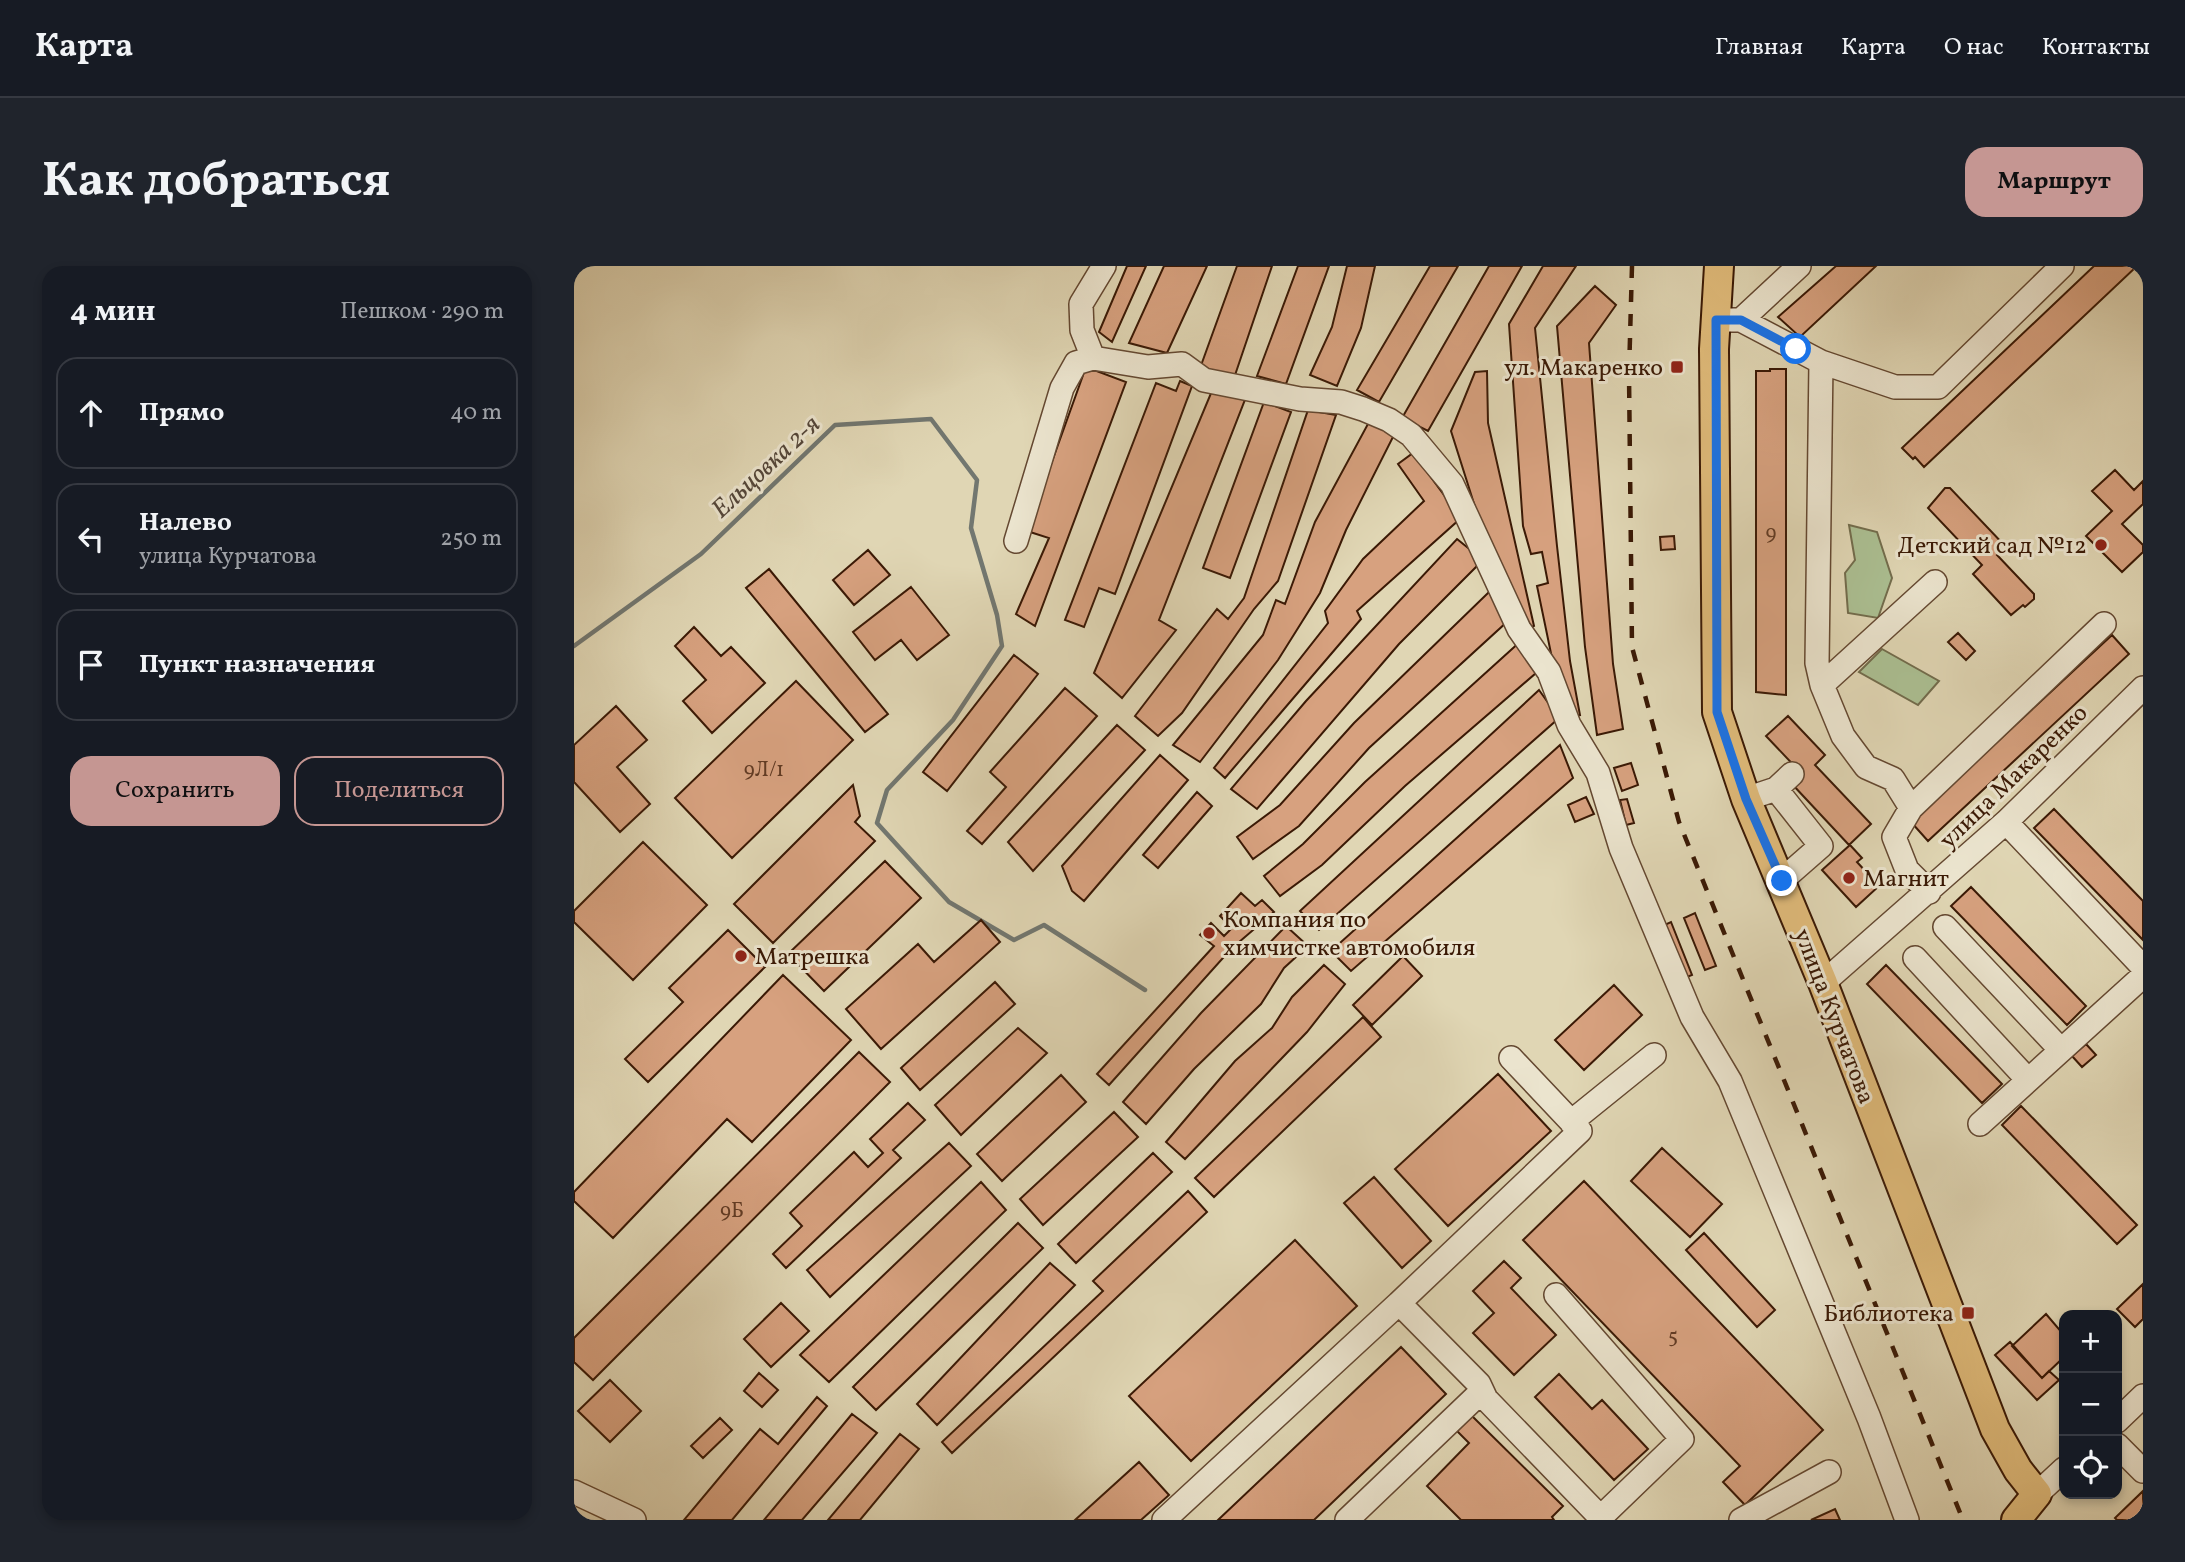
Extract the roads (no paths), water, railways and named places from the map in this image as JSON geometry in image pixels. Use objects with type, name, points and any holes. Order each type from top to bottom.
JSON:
[{"type":"main road","name":"улица Курчатова","points":[[1719,266],[1728,320],[1717,712],[1746,799],[1823,983],[1995,1429],[2018,1470],[2037,1494]]},
{"type":"main road","points":[[2016,1520],[2037,1494]]},
{"type":"street","points":[[1093,358],[1082,330],[1081,304],[1104,266]]},
{"type":"street","points":[[1799,266],[1728,320],[1821,362],[1895,387],[1938,387],[2062,266]]},
{"type":"street","points":[[1016,541],[1062,388],[1076,363],[1093,358],[1148,367],[1182,364],[1204,380],[1300,399],[1352,405],[1389,420],[1411,435],[1451,484],[1519,629],[1549,672],[1569,724],[1598,773],[1626,861],[1692,1017],[1730,1081],[1869,1418],[1907,1520]]},
{"type":"street","points":[[1821,362],[1816,660],[1822,685],[1843,736],[1866,767],[1893,779],[1911,807]]},
{"type":"street","points":[[1822,685],[1935,582]]},
{"type":"street","points":[[1928,892],[1907,870],[1894,838],[1911,807],[2104,624]]},
{"type":"street","name":"улица Макаренко","points":[[1823,983],[2006,822],[2143,688]]},
{"type":"street","points":[[1746,799],[1784,781],[1821,846],[1782,881]]},
{"type":"street","points":[[2006,822],[2143,967]]},
{"type":"street","points":[[1945,928],[2061,1050]]},
{"type":"street","points":[[1915,958],[2028,1080]]},
{"type":"street","points":[[1980,1124],[2143,976]]},
{"type":"street","points":[[1571,1122],[1654,1055]]},
{"type":"street","points":[[1164,1520],[1580,1131],[1511,1058]]},
{"type":"street","points":[[1399,1303],[1479,1384],[1486,1399],[1602,1518],[1682,1439],[1556,1295]]},
{"type":"street","points":[[1347,1520],[1482,1391]]},
{"type":"street","points":[[2122,1416],[2143,1396]]},
{"type":"street","points":[[2122,1449],[2143,1471]]},
{"type":"street","points":[[1741,1520],[1829,1472]]},
{"type":"street","points":[[2037,1494],[2059,1474]]},
{"type":"street","points":[[574,1492],[634,1520]]},
{"type":"waterway","name":"Ельцовка 2-я","points":[[574,646],[701,554],[835,425],[931,419],[977,480],[971,528],[997,615],[1002,646],[953,720],[887,790],[877,823],[949,902],[1014,940],[1044,925],[1145,990]]},
{"type":"railway","points":[[1632,266],[1629,374],[1632,647],[1679,822],[1963,1520]]},
{"type":"place","name":"ул. Макаренко","points":[[1677,367]]},
{"type":"place","name":"Детский сад №12","points":[[2101,545]]},
{"type":"place","name":"Магнит","points":[[1849,878]]},
{"type":"place","name":"Компания по химчистке автомобиля","points":[[1209,933]]},
{"type":"place","name":"Матрешка","points":[[741,956]]},
{"type":"place","name":"Библиотека","points":[[1968,1313]]}]
